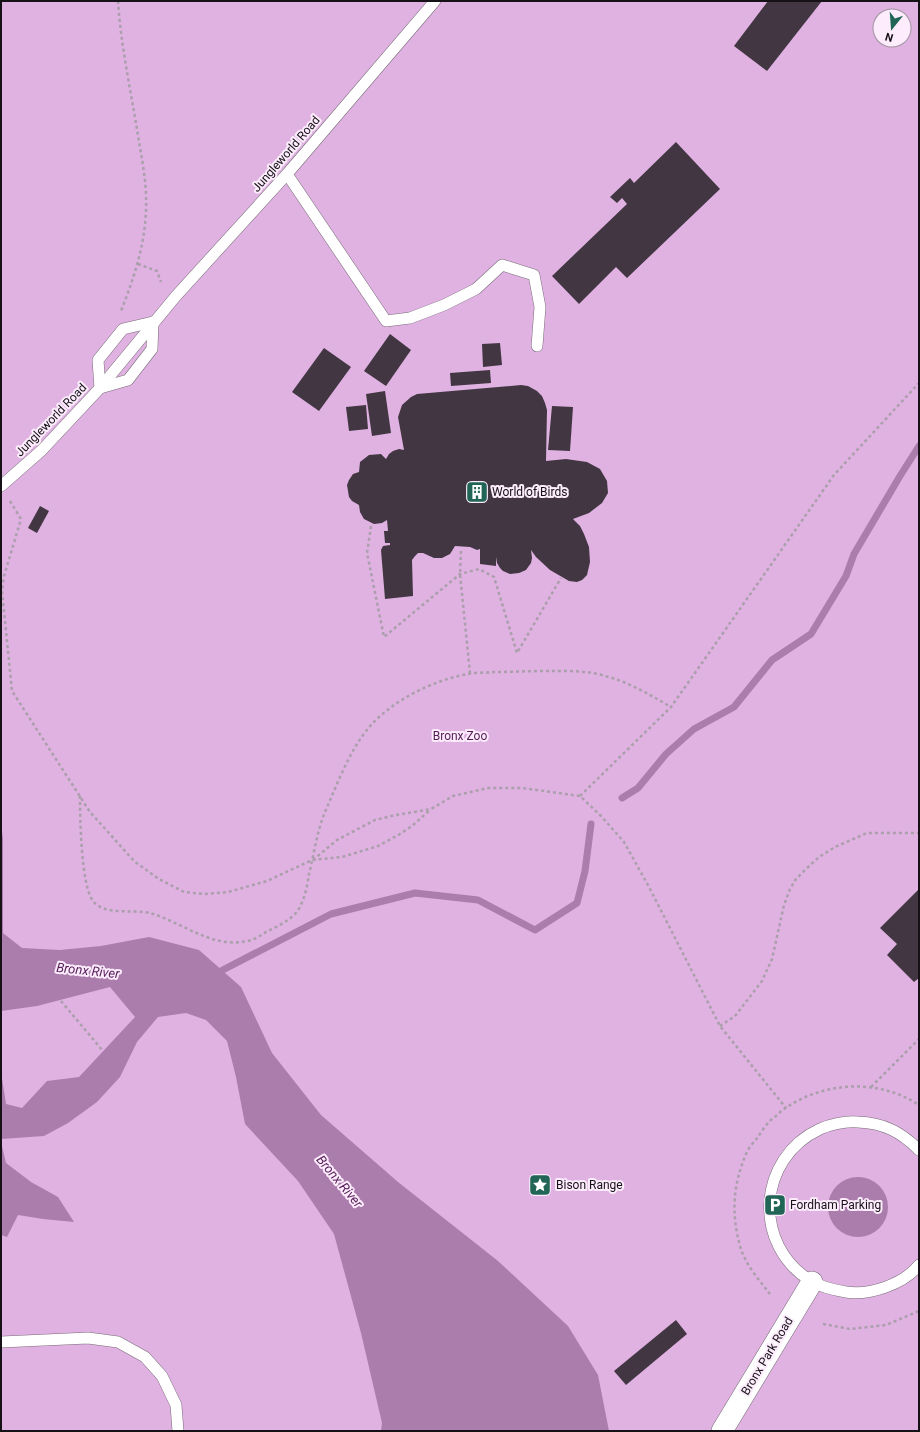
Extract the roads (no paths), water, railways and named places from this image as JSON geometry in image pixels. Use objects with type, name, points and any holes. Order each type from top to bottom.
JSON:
[{"type":"street","name":"Bronx Park Road","points":[[722,1431],[812,1282]]},
{"type":"lane","name":"Jungleworld Road","points":[[1,486],[42,450],[100,388],[153,322],[287,174],[435,1]]},
{"type":"lane","points":[[287,174],[386,321],[410,318],[457,299],[476,289],[502,265],[534,275],[540,307],[536,346]]},
{"type":"lane","name":"Jungleworld Road","points":[[100,388],[98,360],[123,329],[153,322]]},
{"type":"lane","name":"Jungleworld Road","points":[[100,388],[128,380],[152,349],[153,322]]},
{"type":"lane","points":[[919,1150],[909,1140],[890,1128],[870,1122],[852,1121],[829,1125],[809,1134],[794,1146],[778,1168],[770,1192],[769,1214],[774,1236],[782,1253],[795,1269],[812,1282],[833,1290],[851,1293],[877,1290],[901,1280],[919,1265]]},
{"type":"lane","points":[[1,1342],[88,1338],[118,1342],[145,1357],[162,1376],[176,1406],[178,1431]]},
{"type":"water","name":"Bronx River","points":[[1,824],[3,839],[3,933],[22,948],[60,950],[101,946],[149,937],[199,950],[241,987],[272,1053],[321,1115],[398,1182],[498,1261],[568,1326],[598,1375],[609,1431],[381,1431],[382,1423],[361,1333],[334,1234],[298,1181],[245,1124],[227,1041],[206,1020],[186,1013],[158,1017],[137,1042],[120,1077],[97,1102],[68,1123],[44,1136],[1,1139],[1,1072],[6,1104],[22,1108],[47,1081],[79,1077],[135,1017],[110,987],[37,1006],[1,1011]]},
{"type":"water","points":[[1,1142],[6,1163],[31,1182],[58,1197],[74,1222],[18,1215],[7,1237],[1,1235]]},
{"type":"water","points":[[852,1177],[864,1177],[875,1182],[883,1190],[888,1201],[886,1219],[875,1232],[864,1237],[852,1237],[841,1232],[833,1224],[828,1213],[828,1201],[833,1190],[841,1182]]},
{"type":"waterway","points":[[622,798],[638,788],[666,754],[694,729],[734,707],[772,660],[811,634],[846,576],[854,554],[919,446]]},
{"type":"waterway","points":[[215,974],[331,914],[415,893],[478,900],[535,930],[577,903],[585,871],[591,824]]},
{"type":"place","name":"World of Birds","points":[[477,492]]},
{"type":"place","name":"Bison Range","points":[[540,1185]]},
{"type":"place","name":"Fordham Parking","points":[[775,1205]]},
{"type":"park label","name":"Bronx Zoo","points":[[460,736]]}]
